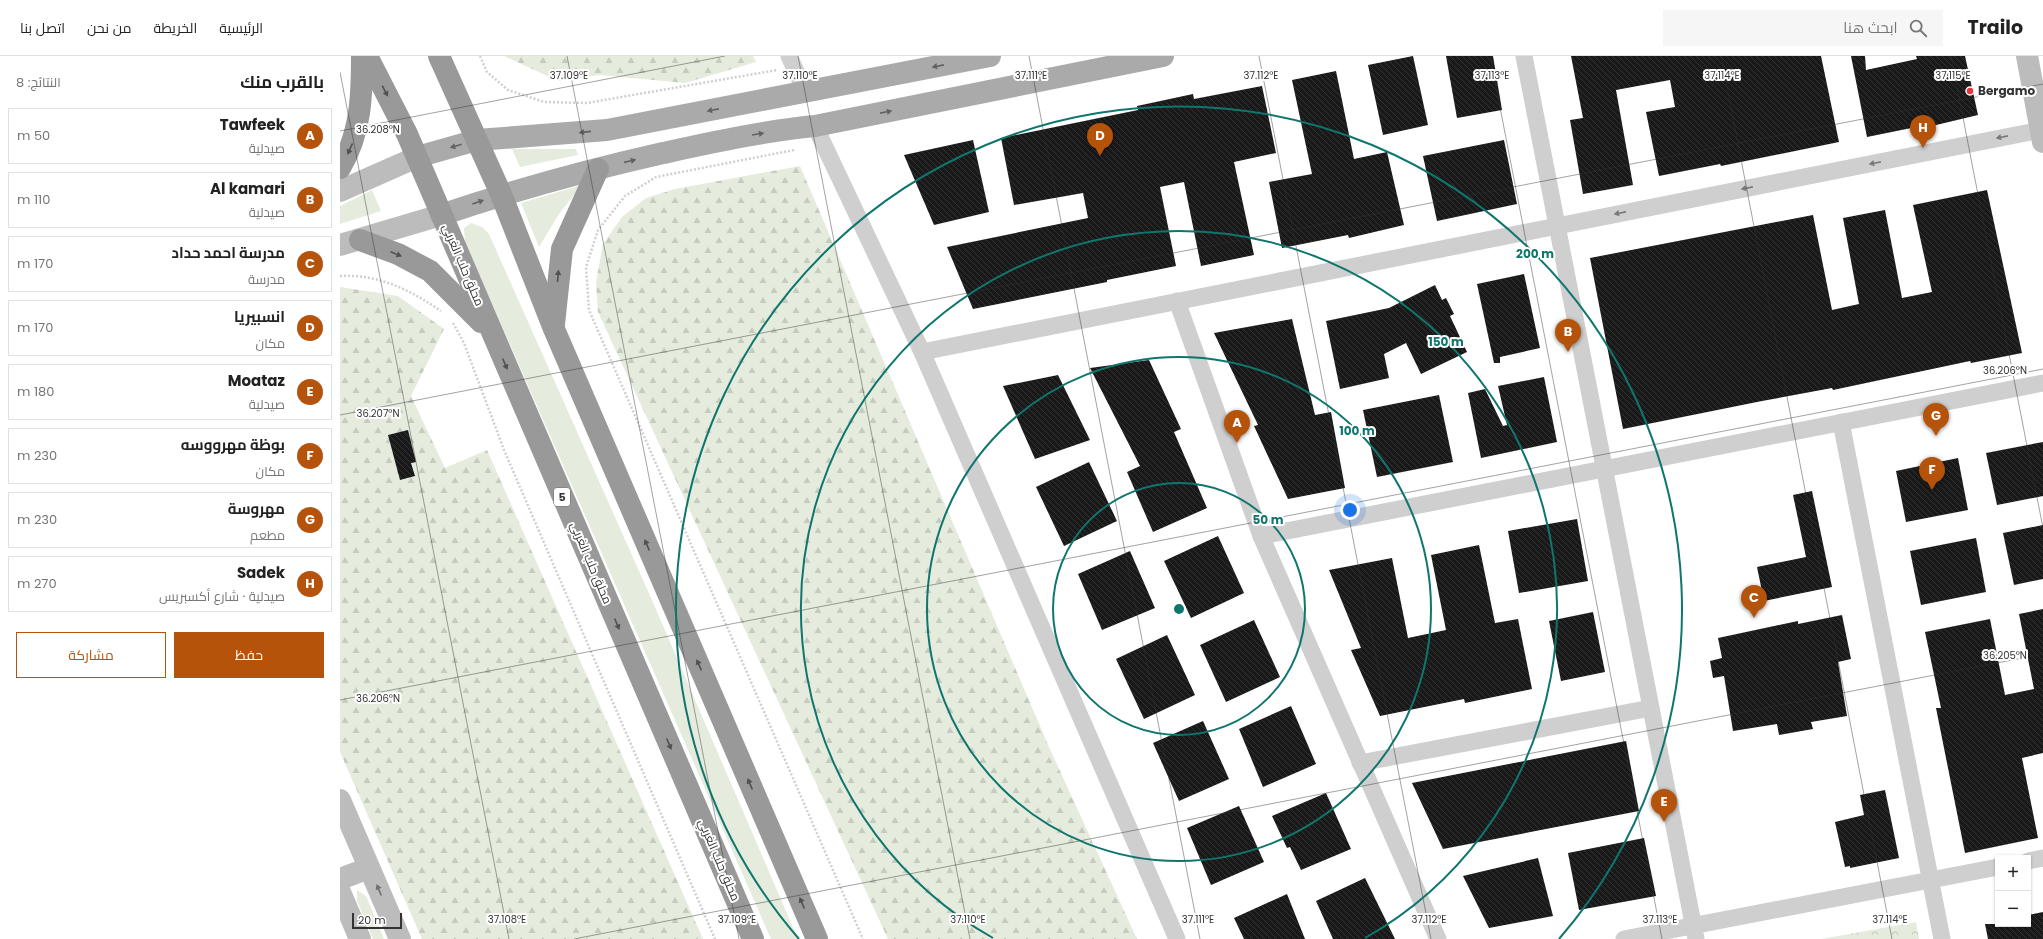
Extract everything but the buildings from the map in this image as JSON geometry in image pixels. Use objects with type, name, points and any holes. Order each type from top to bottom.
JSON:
[{"type":"highway","points":[[340,168],[350,149],[357,129],[362,89],[362,56]]},
{"type":"highway","name":"محلق حلب الغربي","points":[[368,56],[416,157],[753,939]]},
{"type":"highway","points":[[439,56],[501,194],[554,329],[817,939]]},
{"type":"highway","points":[[554,329],[562,249],[598,169]]},
{"type":"highway","points":[[350,243],[398,254],[430,271],[491,332]]},
{"type":"main road","points":[[416,157],[477,140],[607,130],[806,93],[990,56]]},
{"type":"main road","points":[[441,215],[501,194],[598,169],[719,141],[790,128],[820,135],[1163,56]]},
{"type":"street","points":[[1524,56],[1694,932]]},
{"type":"street","points":[[922,352],[1557,226],[2042,136],[2028,56]]},
{"type":"street","points":[[792,62],[806,93]]},
{"type":"street","points":[[820,135],[922,352],[1177,939]]},
{"type":"street","points":[[340,191],[416,157]]},
{"type":"street","points":[[350,243],[441,215]]},
{"type":"street","points":[[1177,301],[1261,536],[1438,939]]},
{"type":"street","points":[[1261,536],[2043,383]]},
{"type":"street","points":[[1841,422],[1942,939]]},
{"type":"street","points":[[1360,763],[1651,708]]},
{"type":"street","points":[[340,800],[400,939]]},
{"type":"street","points":[[2031,860],[2043,858]]},
{"type":"street","points":[[340,879],[369,868]]},
{"type":"street","points":[[1624,939],[1694,932],[1930,880],[1995,868]]},
{"type":"street","points":[[340,892],[360,939]]},
{"type":"path","points":[[480,56],[487,72],[508,90],[544,102],[588,103],[792,62]]},
{"type":"path","points":[[820,135],[656,177],[625,196],[598,230],[586,267],[589,310],[863,939]]},
{"type":"path","points":[[340,276],[357,275],[388,282],[416,294],[445,314]]},
{"type":"path","points":[[451,318],[464,343],[507,457],[715,939]]},
{"type":"green space","points":[[504,56],[753,56],[756,62],[685,83],[600,75],[558,81]]},
{"type":"green space","points":[[512,149],[576,149],[578,155],[520,167]]},
{"type":"green space","points":[[800,166],[1049,747],[1137,939],[888,939],[598,312],[596,282],[603,244],[622,217],[646,198],[675,189]]},
{"type":"green space","points":[[582,185],[559,214],[539,247],[521,203]]},
{"type":"green space","points":[[372,190],[381,211],[340,224],[340,206]]},
{"type":"green space","points":[[471,223],[482,227],[489,234],[655,607],[798,939],[771,939],[465,242],[464,228]]},
{"type":"green space","points":[[340,287],[398,296],[444,329],[411,396],[445,468],[487,450],[703,939],[422,939],[340,752]]},
{"type":"green space","points":[[357,890],[366,896],[384,939],[373,939],[357,901]]},
{"type":"green space","points":[[1916,922],[1919,939],[1821,939]]},
{"type":"place","name":"Bergamo","points":[[1970,91]]},
{"type":"place","name":"Sadek","points":[[1923,148]]},
{"type":"place","name":"انسبيريا","points":[[1100,156]]},
{"type":"place","name":"Al kamari","points":[[1568,352]]},
{"type":"place","name":"مهروسة","points":[[1936,436]]},
{"type":"place","name":"Tawfeek","points":[[1237,443]]},
{"type":"place","name":"بوظة مهرووسه","points":[[1932,490]]},
{"type":"place","name":"مدرسة احمد حداد","points":[[1754,618]]},
{"type":"place","name":"Moataz","points":[[1664,822]]}]
